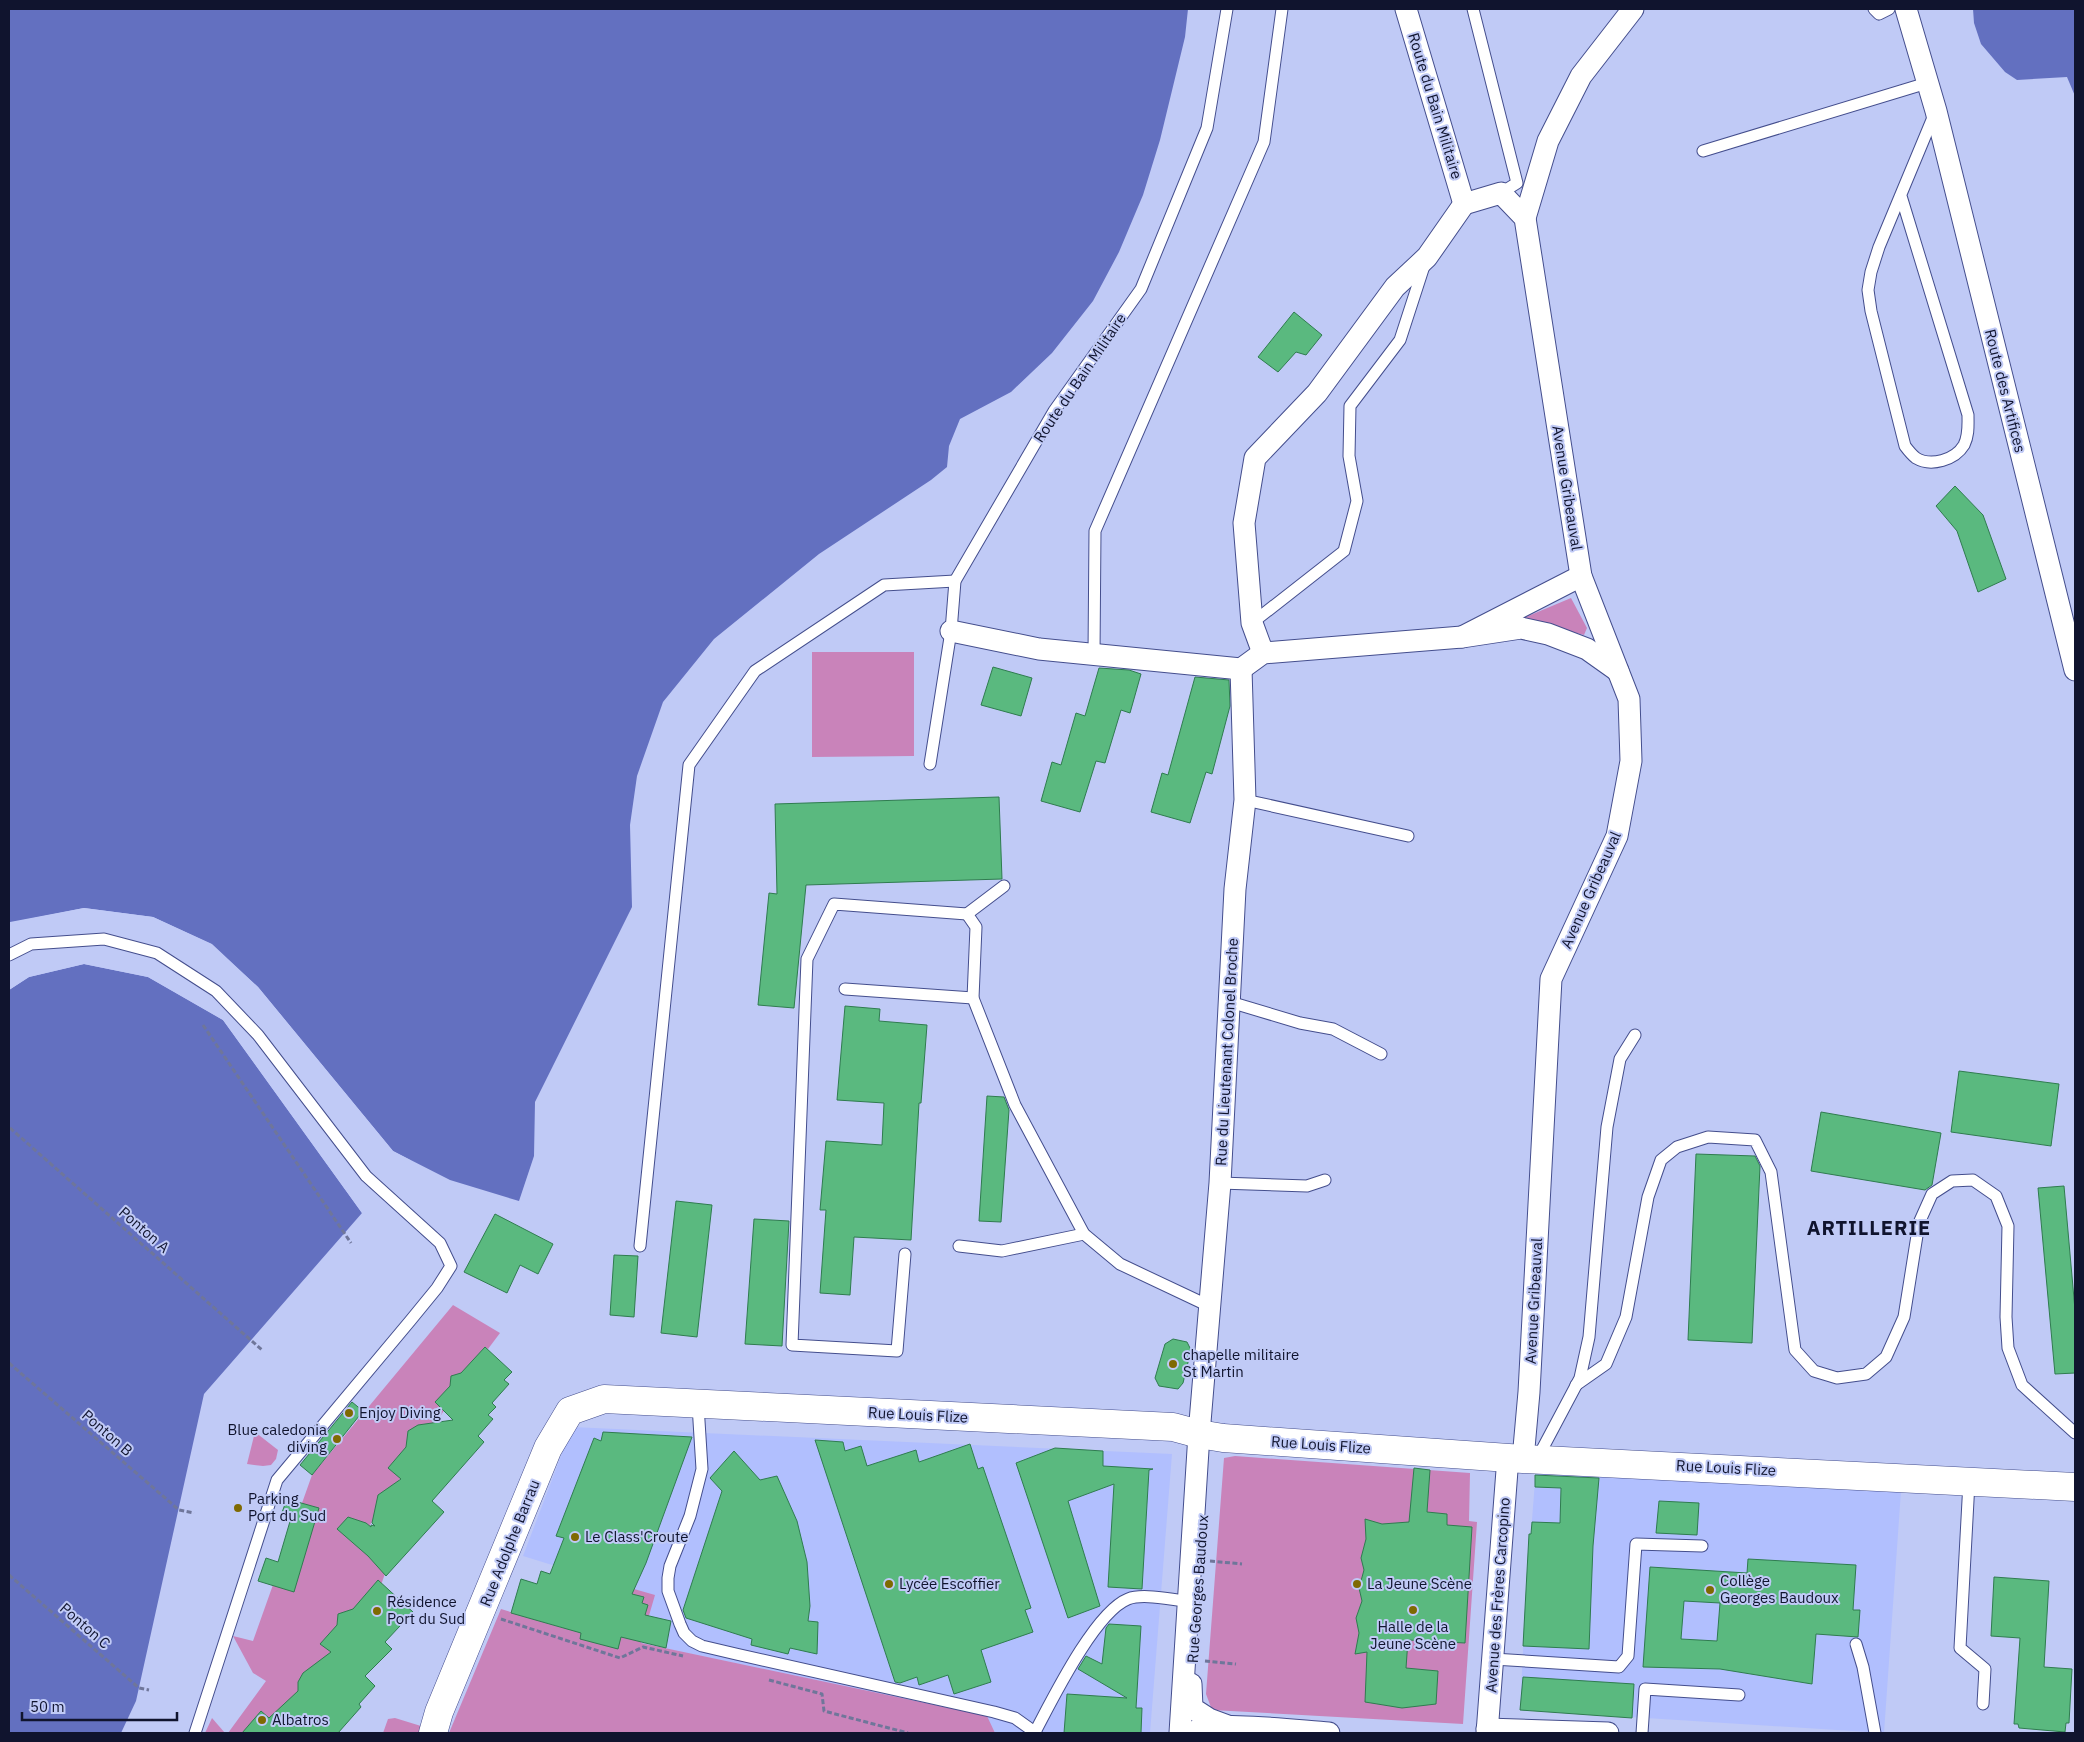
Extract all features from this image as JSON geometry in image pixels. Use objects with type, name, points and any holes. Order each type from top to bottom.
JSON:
[{"type":"street","name":"Route du Bain Militaire","points":[[1406,9],[1464,204]]},
{"type":"street","points":[[1263,653],[1252,623],[1244,523],[1255,458],[1317,393],[1395,287],[1427,257],[1464,204],[1501,193],[1525,218],[1548,141],[1581,76],[1633,9]]},
{"type":"street","points":[[1906,9],[1936,111]]},
{"type":"street","name":"Route des Artifices","points":[[1936,111],[2075,670]]},
{"type":"street","name":"Avenue Gribeauval","points":[[1523,1458],[1530,1392],[1551,980],[1617,836],[1631,761],[1629,699],[1581,576],[1525,218]]},
{"type":"street","points":[[1462,637],[1581,576]]},
{"type":"street","points":[[951,631],[1040,649],[1241,669],[1263,653],[1462,637],[1521,628],[1548,634],[1587,649],[1618,670]]},
{"type":"street","name":"Rue du Lieutenant Colonel Broche","points":[[1211,1436],[1209,1306],[1220,1183],[1235,889],[1245,800],[1241,669]]},
{"type":"street","name":"Rue Louis Flize","points":[[570,1411],[604,1399],[1173,1427],[1211,1436],[1523,1458],[2075,1487]]},
{"type":"street","name":"Rue Adolphe Barrau","points":[[433,1733],[548,1448],[570,1411]]},
{"type":"street","name":"Rue Georges Baudoux","points":[[1211,1436],[1208,1448],[1190,1687],[1192,1708],[1228,1730]]},
{"type":"street","name":"Rue Georges Baudoux","points":[[1180,1733],[1188,1601],[1211,1436]]},
{"type":"street","name":"Avenue des Frères Carcopino","points":[[1487,1731],[1493,1659],[1523,1458]]},
{"type":"street","points":[[1192,1733],[1207,1727],[1228,1730],[1329,1733]]},
{"type":"street","points":[[1487,1731],[1608,1733]]},
{"type":"lane","name":"Route du Bain Militaire","points":[[930,764],[951,631],[955,581],[1054,410],[1141,289],[1206,128],[1227,9]]},
{"type":"lane","points":[[1094,654],[1095,531],[1264,142],[1282,9]]},
{"type":"lane","points":[[1473,9],[1517,183],[1501,193]]},
{"type":"lane","points":[[1874,9],[1879,14],[1889,9]]},
{"type":"lane","points":[[1703,151],[1927,83]]},
{"type":"lane","points":[[1901,196],[1968,415],[1969,431],[1963,445],[1948,459],[1933,462],[1914,457],[1905,446],[1871,311],[1868,290],[1871,272],[1879,247],[1936,111]]},
{"type":"lane","points":[[1252,623],[1344,551],[1357,501],[1349,456],[1350,406],[1400,340],[1427,257]]},
{"type":"lane","points":[[640,1246],[689,765],[755,671],[884,585],[955,581]]},
{"type":"lane","points":[[1245,800],[1408,836]]},
{"type":"lane","points":[[905,1254],[897,1351],[792,1345],[808,959],[834,904],[967,914],[1004,886]]},
{"type":"lane","points":[[967,914],[976,927],[973,998],[1015,1105],[1084,1234],[1120,1264],[1209,1306]]},
{"type":"lane","points":[[9,955],[31,944],[104,939],[157,953],[216,991],[258,1036],[366,1176],[440,1242],[451,1266],[437,1288],[416,1314],[277,1480],[195,1733]]},
{"type":"lane","points":[[845,989],[973,998]]},
{"type":"lane","points":[[1230,1002],[1300,1023],[1333,1030],[1381,1054]]},
{"type":"lane","points":[[1523,1458],[1580,1378],[1589,1337],[1607,1128],[1620,1060],[1635,1034]]},
{"type":"lane","points":[[1576,1385],[1606,1364],[1626,1317],[1648,1197],[1661,1160],[1677,1146],[1708,1137],[1727,1137],[1754,1140],[1771,1172],[1795,1350],[1814,1371],[1837,1378],[1866,1374],[1886,1357],[1904,1317],[1919,1223],[1932,1194],[1952,1181],[1973,1180],[1996,1196],[2008,1226],[2006,1317],[2008,1348],[2022,1386],[2075,1433]]},
{"type":"lane","points":[[1220,1183],[1307,1186],[1325,1180]]},
{"type":"lane","points":[[959,1246],[1002,1251],[1084,1234]]},
{"type":"lane","points":[[698,1405],[702,1469],[690,1516],[670,1566],[668,1591],[684,1633],[692,1641],[702,1646],[994,1712],[1015,1718],[1035,1733],[1082,1649],[1106,1616],[1117,1605],[1129,1599],[1142,1597],[1188,1601]]},
{"type":"lane","points":[[1969,1480],[1960,1648],[1985,1669],[1983,1704]]},
{"type":"lane","points":[[1493,1659],[1620,1667],[1628,1656],[1636,1544],[1702,1546]]},
{"type":"lane","points":[[1856,1644],[1863,1667],[1875,1733]]},
{"type":"lane","points":[[1642,1733],[1645,1689],[1739,1695]]},
{"type":"path","points":[[203,1025],[351,1243]]},
{"type":"path","name":"Ponton A","points":[[10,1128],[262,1350]]},
{"type":"path","name":"Ponton B","points":[[9,1363],[179,1510],[194,1513]]},
{"type":"path","points":[[1200,1560],[1242,1564]]},
{"type":"path","name":"Ponton C","points":[[9,1575],[139,1688],[149,1690]]},
{"type":"path","points":[[481,1613],[620,1658],[643,1647],[687,1657]]},
{"type":"path","points":[[1192,1660],[1236,1664]]},
{"type":"path","points":[[764,1678],[822,1694],[824,1712],[908,1733]]},
{"type":"shaded area","points":[[9,9],[1188,9],[1185,37],[1160,140],[1143,195],[1119,252],[1093,301],[1052,353],[1011,392],[960,419],[949,446],[947,467],[931,480],[819,554],[714,639],[663,702],[637,776],[630,825],[632,907],[535,1102],[534,1156],[519,1201],[450,1180],[393,1151],[258,987],[211,944],[153,917],[84,908],[9,923]]},
{"type":"shaded area","points":[[1973,9],[2075,9],[2075,96],[2067,77],[2017,80],[2005,72],[1981,44],[1974,23]]},
{"type":"shaded area","points":[[1571,598],[1587,628],[1584,635],[1569,631],[1504,626]]},
{"type":"shaded area","points":[[812,652],[914,652],[914,756],[812,757]]},
{"type":"shaded area","points":[[84,964],[148,977],[223,1020],[362,1213],[204,1394],[136,1701],[121,1733],[9,1733],[9,990],[29,977]]},
{"type":"shaded area","points":[[453,1305],[500,1333],[488,1349],[485,1347],[361,1539],[386,1571],[372,1610],[287,1733],[228,1733],[266,1681],[253,1673],[233,1636],[253,1641],[312,1475]]},
{"type":"shaded area","name":"Lycée Escoffier","points":[[572,1427],[1172,1454],[1150,1733],[995,1733],[986,1716],[640,1643],[578,1573],[523,1556]]},
{"type":"shaded area","points":[[255,1432],[278,1450],[276,1459],[271,1465],[247,1464]]},
{"type":"shaded area","name":"La Jeune Scène","points":[[1235,1456],[1470,1473],[1469,1521],[1477,1522],[1463,1724],[1212,1710],[1206,1694],[1224,1458]]},
{"type":"shaded area","name":"Collège Georges Baudoux","points":[[1536,1468],[1901,1491],[1884,1733],[1520,1710],[1529,1534],[1531,1533]]},
{"type":"shaded area","points":[[578,1573],[655,1595],[641,1643],[987,1716],[995,1733],[449,1733],[501,1609],[563,1628]]},
{"type":"shaded area","points":[[212,1718],[225,1733],[205,1733]]},
{"type":"shaded area","points":[[395,1718],[421,1726],[419,1733],[383,1733],[388,1719]]},
{"type":"pier","points":[[84,908],[153,917],[212,944],[258,987],[393,1151],[410,1160],[408,1162],[391,1153],[257,989],[210,946],[152,920],[84,911],[9,925],[10,922]]},
{"type":"pier","points":[[84,961],[149,975],[225,1018],[364,1211],[362,1213],[223,1020],[148,977],[84,964],[29,977],[9,990],[9,987],[28,974]]},
{"type":"building","points":[[1294,312],[1322,335],[1306,355],[1296,352],[1278,372],[1258,357]]},
{"type":"building","points":[[1955,486],[1983,515],[2006,579],[1978,592],[1957,531],[1936,506]]},
{"type":"building","points":[[993,667],[1032,678],[1021,716],[981,705]]},
{"type":"building","points":[[1099,668],[1129,670],[1141,674],[1130,713],[1121,710],[1105,763],[1096,761],[1080,812],[1041,801],[1052,762],[1061,765],[1076,713],[1085,716]]},
{"type":"building","points":[[1195,677],[1229,680],[1230,706],[1212,774],[1206,772],[1190,823],[1151,812],[1162,773],[1168,775]]},
{"type":"building","points":[[999,797],[1002,879],[806,885],[794,1008],[758,1005],[769,893],[777,894],[775,804]]},
{"type":"building","points":[[845,1006],[880,1009],[879,1021],[927,1025],[921,1103],[919,1103],[911,1240],[854,1237],[850,1295],[820,1293],[826,1210],[820,1210],[826,1141],[882,1145],[884,1103],[837,1100]]},
{"type":"building","points":[[1959,1071],[2059,1084],[2051,1146],[1951,1132]]},
{"type":"building","points":[[987,1096],[1004,1097],[1009,1110],[1001,1222],[979,1221]]},
{"type":"building","points":[[1821,1112],[1941,1133],[1932,1185],[1925,1190],[1811,1171]]},
{"type":"building","points":[[1696,1154],[1755,1156],[1760,1166],[1752,1343],[1688,1340]]},
{"type":"building","points":[[2064,1186],[2075,1310],[2075,1373],[2055,1374],[2038,1188]]},
{"type":"building","points":[[676,1201],[712,1205],[697,1337],[661,1333]]},
{"type":"building","points":[[495,1214],[553,1244],[538,1274],[520,1265],[507,1293],[464,1272]]},
{"type":"building","points":[[754,1219],[789,1221],[782,1346],[745,1344]]},
{"type":"building","points":[[614,1255],[638,1256],[634,1317],[610,1315]]},
{"type":"building","name":"chapelle militaire St Martin","points":[[1173,1339],[1187,1342],[1191,1350],[1183,1383],[1178,1389],[1159,1386],[1155,1378],[1165,1344]]},
{"type":"building","points":[[485,1347],[512,1372],[504,1380],[509,1384],[492,1403],[496,1407],[488,1415],[493,1419],[478,1436],[484,1442],[432,1501],[444,1512],[386,1576],[368,1556],[337,1529],[348,1517],[366,1523],[371,1527],[371,1525],[375,1526],[372,1523],[378,1495],[401,1479],[388,1468],[406,1447],[408,1431],[418,1425],[453,1420],[435,1402],[450,1386],[451,1376],[461,1373]]},
{"type":"building","points":[[352,1402],[363,1411],[312,1475],[300,1465]]},
{"type":"building","points":[[603,1432],[692,1437],[646,1563],[632,1594],[644,1597],[642,1603],[648,1605],[645,1615],[671,1621],[666,1648],[621,1637],[618,1649],[580,1639],[581,1633],[511,1613],[521,1579],[537,1584],[541,1571],[550,1574],[564,1538],[556,1536],[594,1438],[601,1441]]},
{"type":"building","points":[[815,1440],[843,1442],[845,1451],[861,1446],[867,1466],[916,1450],[919,1462],[970,1444],[978,1469],[983,1467],[1031,1608],[1025,1610],[1033,1632],[981,1650],[991,1682],[954,1694],[948,1675],[919,1685],[917,1677],[900,1683],[895,1682]]},
{"type":"building","points":[[1055,1448],[1103,1451],[1103,1466],[1153,1469],[1149,1470],[1142,1589],[1108,1587],[1114,1484],[1068,1501],[1100,1606],[1068,1618],[1016,1463]]},
{"type":"building","points":[[734,1451],[760,1480],[777,1476],[797,1521],[807,1562],[810,1606],[808,1621],[818,1622],[817,1654],[790,1648],[788,1654],[751,1645],[752,1639],[686,1618],[683,1610],[722,1491],[710,1478]]},
{"type":"building","name":"Halle de la Jeune Scène","points":[[1414,1468],[1430,1470],[1427,1512],[1447,1514],[1447,1525],[1472,1527],[1465,1643],[1408,1640],[1406,1668],[1438,1671],[1436,1704],[1402,1708],[1365,1702],[1367,1652],[1355,1654],[1359,1633],[1356,1618],[1362,1601],[1359,1588],[1364,1570],[1361,1558],[1366,1539],[1365,1519],[1382,1524],[1409,1522]]},
{"type":"building","points":[[1535,1475],[1599,1478],[1593,1546],[1589,1649],[1523,1646],[1529,1534],[1531,1534],[1532,1522],[1560,1523],[1561,1488],[1535,1487]]},
{"type":"building","points":[[287,1499],[319,1508],[294,1592],[258,1581],[266,1558],[278,1562],[291,1518],[281,1515]]},
{"type":"building","points":[[1659,1501],[1699,1503],[1697,1535],[1656,1533]]},
{"type":"building","points":[[1748,1559],[1856,1565],[1853,1610],[1860,1610],[1858,1637],[1816,1634],[1812,1684],[1720,1669],[1643,1667],[1650,1567],[1747,1573]],"holes":[[[1684,1601],[1720,1603],[1717,1641],[1681,1639]]]},
{"type":"building","points":[[1994,1577],[2049,1581],[2044,1667],[2072,1669],[2069,1723],[2066,1723],[2065,1732],[2019,1728],[2018,1724],[2014,1724],[2020,1638],[1991,1636]]},
{"type":"building","points":[[378,1580],[413,1612],[385,1642],[392,1649],[365,1676],[375,1686],[359,1704],[361,1707],[338,1733],[242,1733],[261,1711],[269,1718],[298,1691],[298,1682],[303,1673],[331,1652],[320,1644],[337,1625],[338,1614],[353,1609]]},
{"type":"building","points":[[1109,1624],[1141,1626],[1136,1708],[1142,1708],[1141,1733],[1064,1733],[1067,1694],[1127,1698],[1078,1669],[1086,1656],[1102,1664],[1106,1628]]},
{"type":"building","points":[[1523,1677],[1634,1684],[1632,1718],[1520,1710]]},
{"type":"place","name":"chapelle militaire St Martin","points":[[1173,1364]]},
{"type":"place","name":"Enjoy Diving","points":[[349,1413]]},
{"type":"place","name":"Blue caledonia diving","points":[[337,1439]]},
{"type":"place","name":"Parking Port du Sud","points":[[238,1508]]},
{"type":"place","name":"Le Class'Croute","points":[[575,1537]]},
{"type":"place","name":"Lycée Escoffier","points":[[889,1584]]},
{"type":"place","name":"La Jeune Scène","points":[[1357,1584]]},
{"type":"place","name":"Collège Georges Baudoux","points":[[1710,1590]]},
{"type":"place","name":"Halle de la Jeune Scène","points":[[1413,1610]]},
{"type":"place","name":"Résidence Port du Sud","points":[[377,1611]]},
{"type":"place","name":"Albatros","points":[[262,1720]]},
{"type":"district","name":"ARTILLERIE","points":[[1869,1228]]}]
